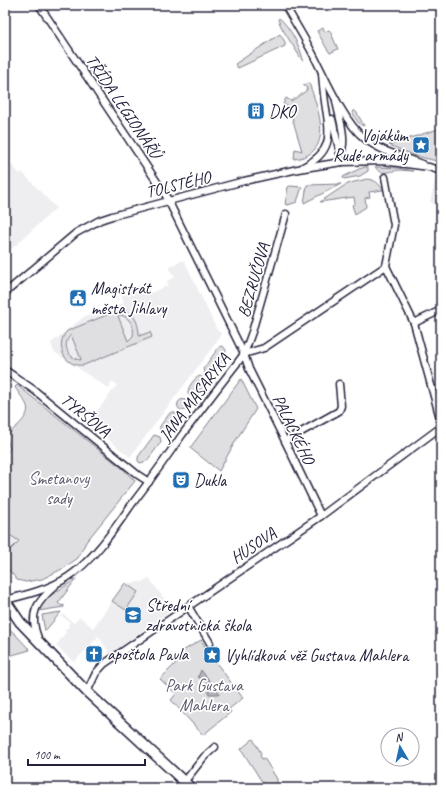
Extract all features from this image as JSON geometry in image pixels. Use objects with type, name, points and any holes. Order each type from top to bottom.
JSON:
[{"type":"main road","points":[[5,600],[20,622],[87,692],[185,786]]},
{"type":"street","name":"TŘÍDA LEGIONÁŘŮ","points":[[39,5],[165,194],[244,354]]},
{"type":"street","points":[[285,5],[352,126],[365,139],[388,153],[441,171]]},
{"type":"street","points":[[298,169],[308,165],[319,156],[328,143],[329,126],[321,71]]},
{"type":"street","points":[[324,96],[332,118],[342,162]]},
{"type":"street","points":[[335,96],[343,135],[343,147],[341,154]]},
{"type":"street","name":"TOLSTÉHO","points":[[5,293],[66,240],[85,227],[112,216],[244,181],[298,169],[342,162],[383,161],[429,167]]},
{"type":"street","points":[[385,177],[394,225],[386,266],[414,323],[441,422]]},
{"type":"street","name":"BEZRUČOVA","points":[[244,354],[252,332],[286,214]]},
{"type":"street","name":"JANA MASARYKA","points":[[39,641],[34,626],[35,610],[42,598],[58,583],[76,571],[107,537],[244,354],[264,348],[386,266]]},
{"type":"street","points":[[414,323],[441,310]]},
{"type":"street","name":"PALACKÉHO","points":[[244,354],[249,369],[321,516]]},
{"type":"street","name":"TYRŠOVA","points":[[5,370],[34,390],[138,475],[149,482]]},
{"type":"street","points":[[285,441],[339,411],[341,406],[339,384]]},
{"type":"street","name":"HUSOVA","points":[[87,692],[96,673],[104,664],[321,516],[441,427]]},
{"type":"street","name":"JANA MASARYKA","points":[[5,600],[20,597],[58,583]]},
{"type":"street","points":[[188,606],[210,643]]},
{"type":"street","points":[[185,786],[204,757],[216,747]]},
{"type":"shaded area","points":[[5,158],[20,174],[22,172],[56,208],[5,255]]},
{"type":"shaded area","points":[[435,180],[441,182],[441,206],[430,202]]},
{"type":"shaded area","points":[[184,260],[217,330],[221,333],[221,336],[130,457],[88,423],[117,385],[112,381],[109,389],[54,352],[51,343],[85,316],[89,316],[124,303],[121,296],[128,293],[129,289],[137,289],[140,294],[149,290],[151,293],[168,285],[167,281],[175,277],[169,267]]},
{"type":"shaded area","points":[[5,532],[19,541],[5,555]]},
{"type":"shaded area","name":"Střední zdravotnická škola","points":[[149,578],[172,610],[110,654],[97,634],[98,637],[74,662],[56,646],[66,632],[64,629],[67,629],[70,622],[61,616],[63,614],[74,623],[80,617],[93,628],[125,583],[142,582]]},
{"type":"shaded area","points":[[201,670],[220,694],[209,694],[208,692],[211,685],[198,677]]},
{"type":"green space","points":[[279,18],[287,26],[294,37],[300,49],[303,60],[283,30],[278,20]]},
{"type":"green space","points":[[323,28],[325,32],[330,31],[338,49],[330,53],[317,31]]},
{"type":"green space","points":[[280,34],[285,42],[285,46],[238,68],[235,64]]},
{"type":"green space","points":[[309,83],[319,117],[321,128],[320,139],[315,149],[307,155],[294,159],[295,149],[302,151],[289,107],[283,104],[286,98],[291,101],[306,91],[307,88],[303,85]]},
{"type":"green space","points":[[354,110],[364,126],[360,124],[352,112]]},
{"type":"green space","points":[[441,128],[441,162],[416,156],[389,145]]},
{"type":"green space","points":[[368,167],[368,171],[360,176],[344,179],[343,177]]},
{"type":"green space","points":[[375,167],[398,168],[413,171],[400,170],[383,172],[377,170]]},
{"type":"green space","points":[[367,179],[376,182],[383,190],[369,192],[370,197],[365,198],[366,207],[355,214],[352,205],[355,204],[354,197],[320,202],[350,183]]},
{"type":"green space","points":[[341,184],[304,203],[307,185]]},
{"type":"green space","points":[[288,187],[302,187],[297,202],[288,205],[285,204]]},
{"type":"green space","points":[[119,310],[128,312],[135,318],[139,336],[150,332],[152,337],[84,365],[77,365],[67,359],[62,349],[63,337],[67,331]],"holes":[[[120,315],[129,320],[133,329],[133,336],[128,341],[118,316]],[[71,335],[81,359],[81,360],[73,357],[67,350],[66,347],[68,339]]]},
{"type":"green space","points":[[223,346],[226,353],[217,368],[211,374],[205,374],[203,369],[219,347]]},
{"type":"green space","points":[[200,376],[203,378],[205,383],[196,396],[191,396],[188,394],[190,386],[195,379]]},
{"type":"green space","points":[[241,379],[256,409],[236,440],[219,471],[190,448]]},
{"type":"green space","name":"Smetanovy sady","points":[[17,385],[123,469],[135,481],[86,542],[78,558],[64,568],[42,579],[26,582],[17,580],[5,565],[5,555],[19,541],[5,532],[5,454],[10,449],[6,436],[21,422],[28,410],[26,404],[15,387]]},
{"type":"green space","points":[[183,399],[187,401],[189,405],[187,409],[183,411],[179,409],[177,405],[179,401]]},
{"type":"green space","points":[[173,412],[178,415],[178,418],[169,432],[163,433],[160,430],[160,426],[170,413]]},
{"type":"green space","points":[[154,435],[160,437],[161,442],[147,461],[140,463],[138,461],[138,457]]},
{"type":"green space","points":[[76,579],[58,603],[62,606],[64,605],[64,607],[38,611],[45,599]]},
{"type":"green space","points":[[125,583],[138,592],[126,610],[112,601]]},
{"type":"green space","points":[[61,612],[45,631],[42,615]]},
{"type":"green space","points":[[5,625],[15,634],[30,650],[5,657]]},
{"type":"green space","name":"Park Gustava Mahlera","points":[[201,640],[209,652],[208,658],[214,660],[243,698],[229,709],[231,712],[203,735],[171,700],[176,694],[160,679],[184,655],[181,652]]},
{"type":"green space","points":[[253,739],[261,753],[260,755],[262,759],[264,758],[277,779],[277,784],[271,788],[266,788],[241,749]]},
{"type":"place","name":"DKO","points":[[256,111]]},
{"type":"place","name":"Vojákům Rudé armády","points":[[421,145]]},
{"type":"place","name":"Magistrát města Jihlavy","points":[[78,298]]},
{"type":"place","name":"Dukla","points":[[181,480]]},
{"type":"place","name":"Střední zdravotnická škola","points":[[133,615]]},
{"type":"place","name":"apoštola Pavla","points":[[94,654]]},
{"type":"place","name":"Vyhlídková věž Gustava Mahlera","points":[[212,655]]}]
